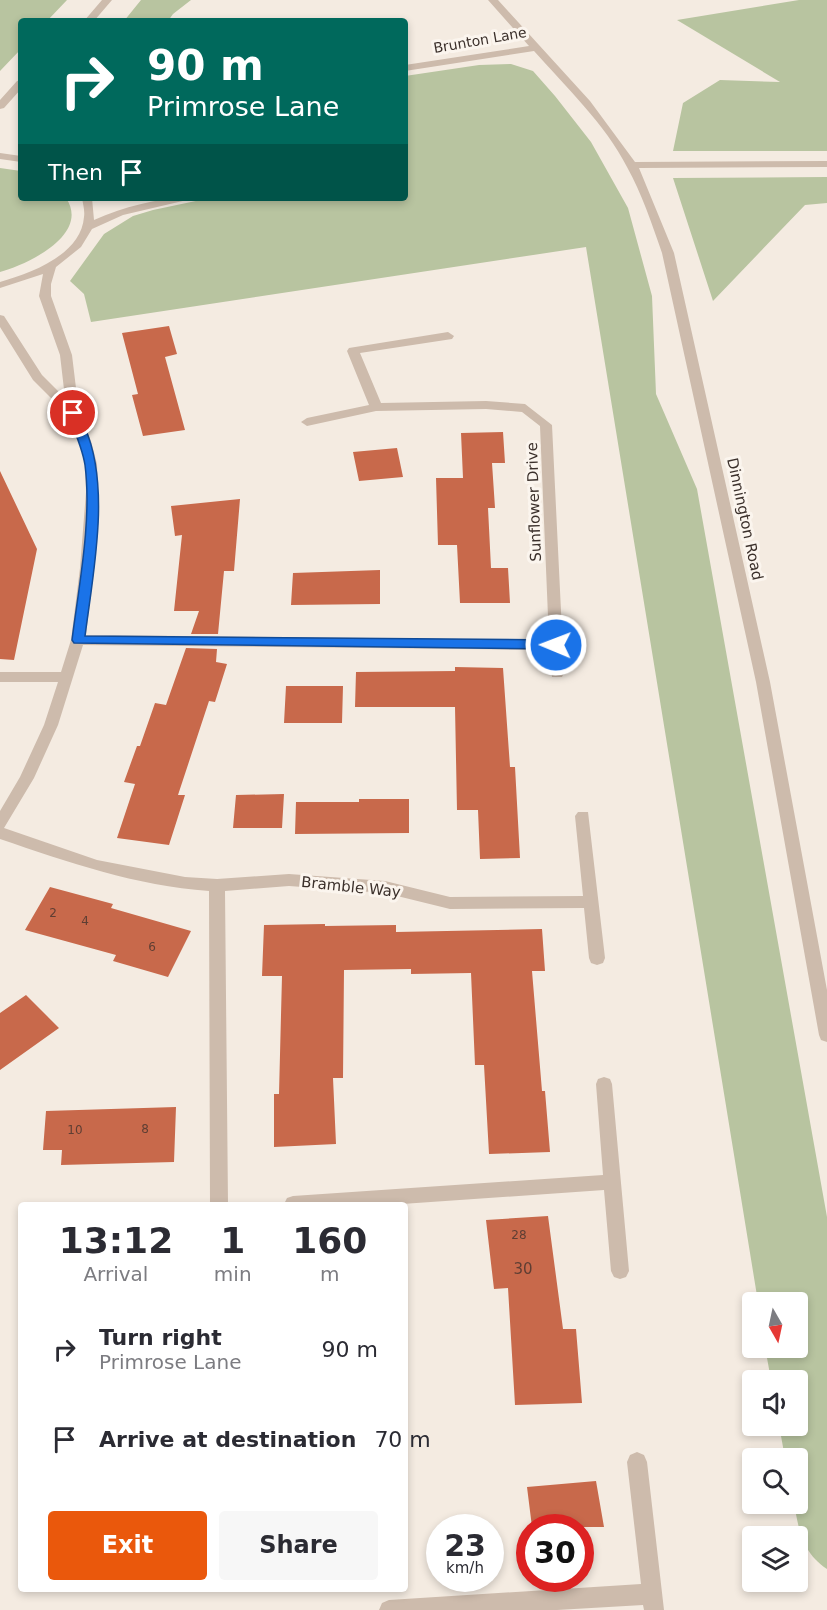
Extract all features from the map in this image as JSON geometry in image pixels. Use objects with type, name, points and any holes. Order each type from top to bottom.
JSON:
[{"type":"street","points":[[92,18],[107,0]]},
{"type":"street","name":"Brunton Lane","points":[[493,0],[536,48]]},
{"type":"street","name":"Brunton Lane","points":[[408,68],[536,48]]},
{"type":"street","name":"Dinnington Road","points":[[536,48],[586,104],[632,165],[668,253],[763,682],[827,1035]]},
{"type":"street","points":[[0,106],[18,86]]},
{"type":"street","points":[[0,156],[18,159]]},
{"type":"street","points":[[632,165],[827,164]]},
{"type":"street","points":[[0,285],[30,276],[51,266],[68,254],[81,241],[88,226],[91,216],[88,201]]},
{"type":"street","points":[[88,226],[119,213],[170,201]]},
{"type":"street","points":[[0,824],[27,778],[51,725],[78,640],[87,568],[93,492],[88,452],[73,413],[66,355],[45,296],[45,284],[51,266]]},
{"type":"street","points":[[0,318],[37,377],[73,413]]},
{"type":"street","points":[[376,407],[353,351],[447,336]]},
{"type":"street","name":"Sunflower Drive","points":[[307,422],[376,407],[486,405],[525,408],[546,425],[557,673]]},
{"type":"street","points":[[78,640],[556,645]]},
{"type":"street","points":[[0,677],[65,677]]},
{"type":"street","points":[[583,816],[597,958]]},
{"type":"street","name":"Bramble Way","points":[[0,833],[97,866],[185,883],[217,885],[289,880],[385,887],[450,903],[592,902]]},
{"type":"street","points":[[217,885],[219,1202]]},
{"type":"street","points":[[604,1084],[620,1271]]},
{"type":"street","points":[[322,1202],[612,1182]]},
{"type":"street","points":[[389,1610],[653,1602],[637,1462]]},
{"type":"green space","points":[[0,0],[67,0],[50,18],[18,18],[18,52],[0,71]]},
{"type":"green space","points":[[141,0],[191,0],[170,18],[126,18]]},
{"type":"green space","points":[[799,0],[827,0],[827,151],[673,151],[683,103],[720,80],[780,82],[677,20]]},
{"type":"green space","points":[[511,64],[533,71],[591,142],[628,208],[652,296],[656,394],[697,489],[827,1217],[827,1569],[808,1549],[808,1526],[799,1526],[796,1514],[808,1514],[808,1448],[783,1448],[781,1436],[808,1436],[808,1370],[769,1370],[767,1358],[808,1358],[808,1292],[756,1292],[586,247],[91,322],[84,294],[70,281],[104,234],[133,216],[153,210],[196,201],[408,201],[408,76],[479,65]]},
{"type":"green space","points":[[0,168],[18,171],[18,201],[67,201],[71,212],[70,224],[63,236],[52,246],[25,263],[0,272]]},
{"type":"green space","points":[[827,177],[827,203],[805,205],[713,301],[673,178]]},
{"type":"building","points":[[169,326],[177,354],[165,357],[185,430],[143,436],[132,395],[138,394],[122,333]]},
{"type":"building","points":[[503,432],[505,463],[492,463],[495,508],[488,508],[491,568],[508,568],[510,603],[460,603],[457,545],[438,545],[436,478],[463,478],[461,433]]},
{"type":"building","points":[[397,448],[403,477],[359,481],[353,452]]},
{"type":"building","points":[[0,471],[37,549],[14,660],[0,659]]},
{"type":"building","points":[[240,499],[234,571],[224,571],[218,634],[191,634],[199,611],[174,611],[182,535],[175,536],[171,506]]},
{"type":"building","points":[[380,570],[380,604],[291,605],[293,573]]},
{"type":"building","points":[[186,648],[217,649],[216,662],[227,664],[215,702],[209,701],[178,795],[185,795],[169,845],[117,838],[135,784],[124,782],[137,746],[140,746],[155,703],[166,705]]},
{"type":"building","points":[[455,667],[503,668],[510,767],[515,767],[520,858],[480,859],[478,810],[457,810],[455,707],[355,707],[356,672],[455,671]]},
{"type":"building","points":[[286,686],[343,686],[342,723],[284,723]]},
{"type":"building","points":[[284,794],[282,828],[233,828],[236,795]]},
{"type":"building","points":[[359,799],[409,799],[409,833],[295,834],[296,802],[359,802]]},
{"type":"building","points":[[50,887],[113,904],[111,908],[191,931],[168,977],[113,961],[116,955],[25,930]]},
{"type":"building","points":[[325,924],[325,926],[396,925],[396,932],[542,929],[545,971],[532,971],[542,1091],[545,1091],[550,1152],[489,1154],[484,1065],[475,1065],[471,973],[411,974],[411,969],[344,970],[343,1078],[333,1078],[336,1144],[274,1147],[274,1094],[279,1094],[282,976],[262,976],[264,925]]},
{"type":"building","points":[[26,995],[59,1028],[0,1070],[0,1013]]},
{"type":"building","points":[[176,1107],[174,1162],[61,1165],[62,1150],[43,1150],[46,1111]]},
{"type":"building","points":[[548,1216],[563,1329],[576,1329],[582,1403],[515,1405],[508,1288],[494,1289],[486,1220]]},
{"type":"building","points":[[596,1481],[604,1527],[594,1527],[594,1514],[530,1514],[527,1487]]},
{"type":"route","points":[[73,413],[85,441],[93,492],[92,521],[78,640],[556,645]]}]
